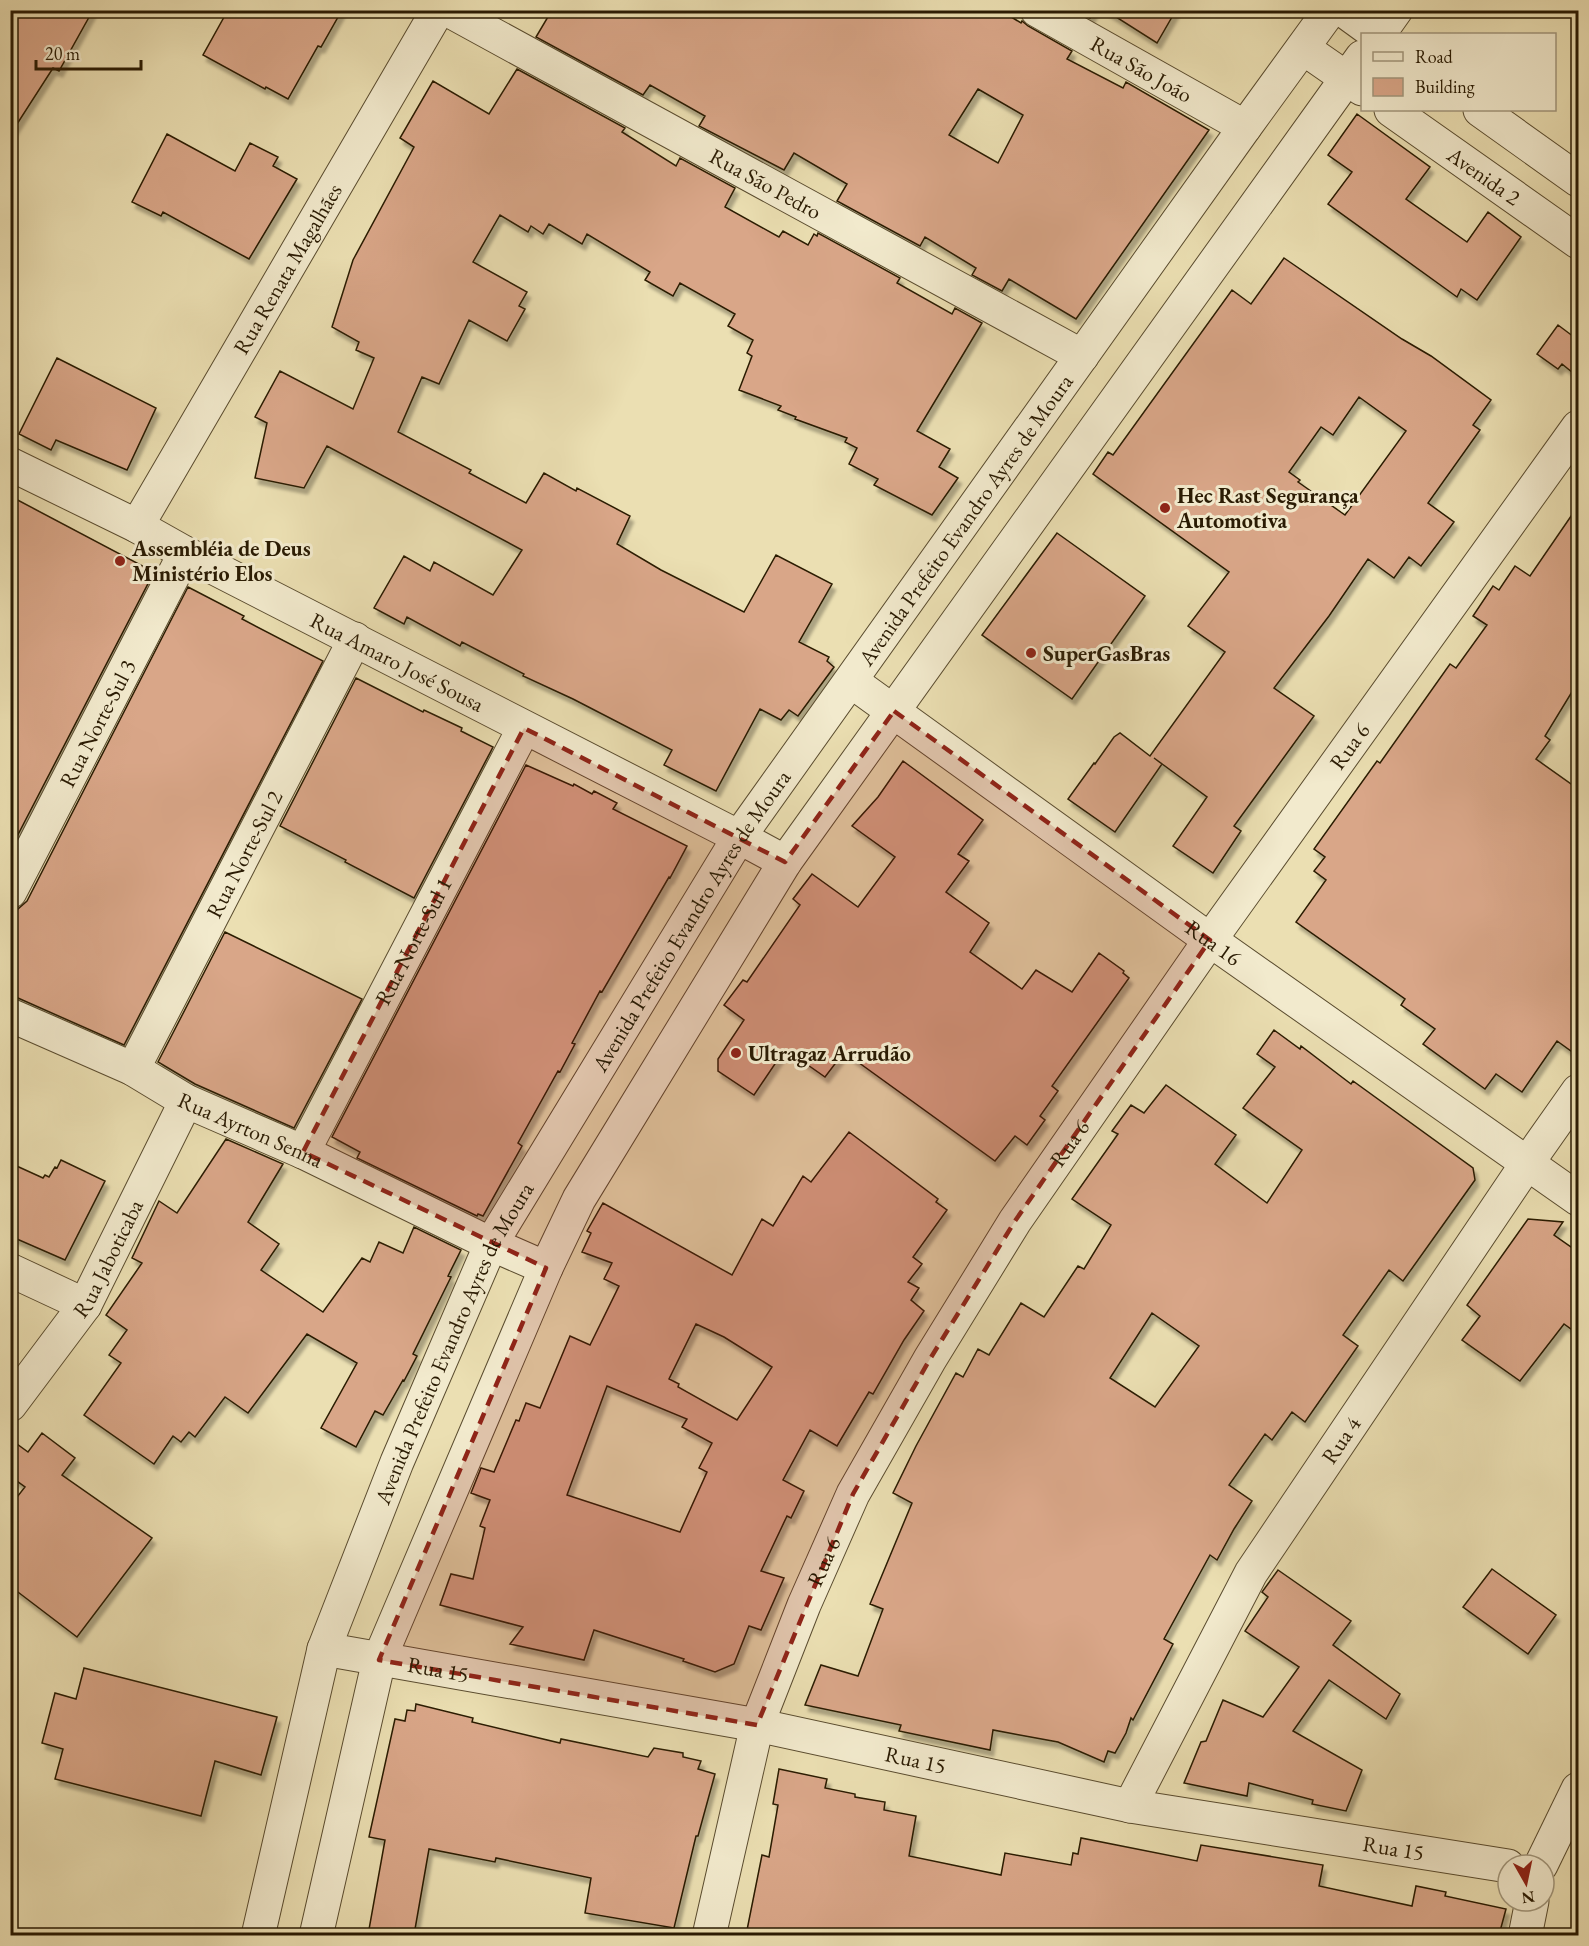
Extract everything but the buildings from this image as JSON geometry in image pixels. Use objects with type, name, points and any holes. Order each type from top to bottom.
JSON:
[{"type":"street","name":"Rua Renata Magalhães","points":[[137,526],[438,10]]},
{"type":"street","name":"Rua São Pedro","points":[[448,10],[1082,356]]},
{"type":"street","name":"Rua São João","points":[[1037,10],[1245,127]]},
{"type":"street","name":"Avenida Prefeito Evandro Ayres de Moura","points":[[258,1935],[324,1649],[397,1462],[491,1244],[740,837],[1330,10]]},
{"type":"street","points":[[1343,10],[1377,33]]},
{"type":"street","points":[[1379,33],[1396,10]]},
{"type":"street","points":[[316,1935],[379,1660],[546,1268],[579,1199],[785,862],[1357,75],[1303,48]]},
{"type":"street","name":"Avenida 2","points":[[1392,111],[1578,242]]},
{"type":"street","points":[[1481,111],[1578,180]]},
{"type":"street","name":"Rua 6","points":[[710,1935],[757,1725],[804,1605],[853,1494],[930,1359],[1014,1221],[1210,940],[1578,427]]},
{"type":"street","name":"Rua Amaro José Sousa","points":[[10,464],[137,526],[185,553],[785,862]]},
{"type":"street","name":"Rua Norte-Sul 3","points":[[10,892],[185,553]]},
{"type":"street","name":"Rua Norte-Sul 2","points":[[133,1069],[355,639]]},
{"type":"street","name":"Rua 16","points":[[851,681],[1210,940],[1578,1199]]},
{"type":"street","name":"Rua Norte-Sul 1","points":[[303,1152],[524,728]]},
{"type":"street","name":"Rua Ayrton Senna","points":[[10,1015],[133,1069],[186,1101],[303,1152],[491,1244],[546,1268]]},
{"type":"street","name":"Rua 4","points":[[1130,1806],[1251,1573],[1578,1091]]},
{"type":"street","name":"Rua Jaboticaba","points":[[10,1405],[85,1305],[186,1101]]},
{"type":"street","points":[[10,1270],[85,1305]]},
{"type":"street","name":"Rua 15","points":[[324,1649],[757,1725],[1130,1806],[1496,1864]]},
{"type":"street","points":[[1547,1853],[1578,1790]]},
{"type":"street","points":[[1525,1935],[1530,1913]]},
{"type":"highlighted area","points":[[894,711],[1210,940],[1015,1221],[930,1359],[853,1494],[757,1725],[379,1660],[546,1268],[303,1152],[524,728],[785,862]]},
{"type":"place","name":"Hec Rast Segurança Automotiva","points":[[1165,508]]},
{"type":"place","name":"Assembléia de Deus Ministério Elos","points":[[120,561]]},
{"type":"place","name":"SuperGasBras","points":[[1031,653]]},
{"type":"place","name":"Ultragaz Arrudão","points":[[736,1053]]}]
